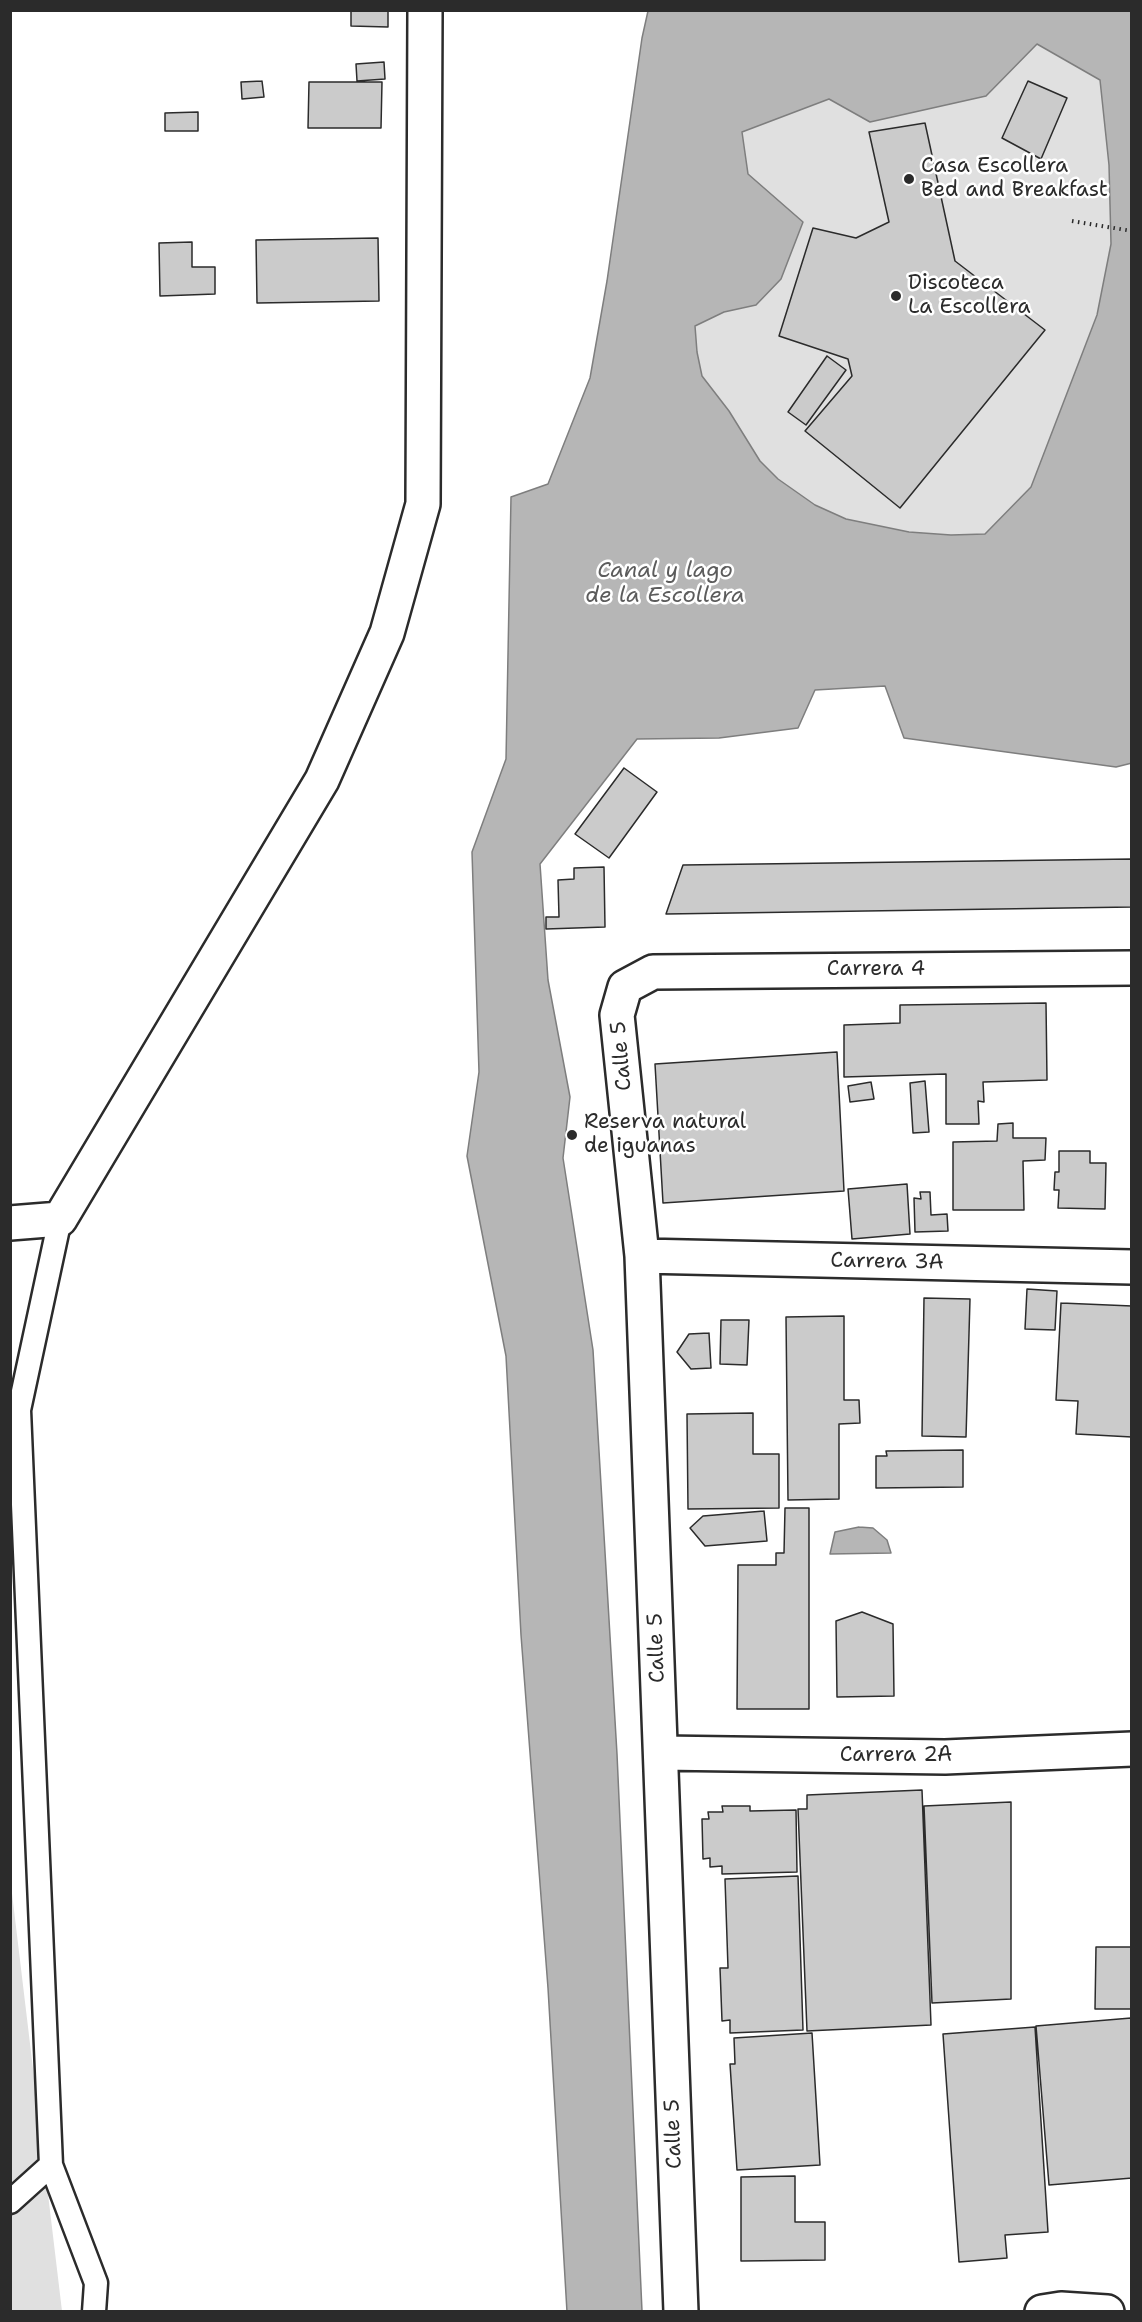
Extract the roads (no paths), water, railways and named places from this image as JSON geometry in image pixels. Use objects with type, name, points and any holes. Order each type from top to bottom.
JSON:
[{"type":"street","points":[[10,1223],[60,1219],[322,780],[387,633],[423,504],[425,10]]},
{"type":"street","name":"Carrera 4","points":[[625,987],[653,972],[1131,969]]},
{"type":"street","name":"Calle 5","points":[[625,987],[616,1015],[642,1256],[681,2312]]},
{"type":"street","name":"Carrera 3A","points":[[642,1256],[1131,1267]]},
{"type":"street","name":"Carrera 2A","points":[[661,1753],[945,1757],[1131,1749]]},
{"type":"street","points":[[1042,2312],[1061,2309],[1107,2312]]},
{"type":"lane","points":[[60,1219],[19,1410],[51,2165],[96,2283],[94,2312]]},
{"type":"lane","points":[[10,2202],[51,2165]]},
{"type":"water","name":"Canal y lago de la Escollera","points":[[648,11],[1131,11],[1132,763],[1116,767],[904,738],[885,686],[815,690],[798,728],[719,738],[637,739],[540,864],[548,980],[570,1097],[563,1158],[593,1350],[617,1754],[642,2311],[567,2312],[548,1988],[521,1635],[506,1356],[467,1156],[479,1072],[472,852],[506,759],[511,497],[548,484],[590,378],[607,281],[642,38]],"holes":[[[1037,44],[1100,80],[1109,165],[1111,244],[1097,315],[1031,487],[985,534],[951,535],[909,532],[846,519],[815,505],[778,479],[760,461],[729,411],[702,376],[697,352],[695,326],[724,312],[756,305],[781,279],[803,222],[748,174],[742,132],[829,99],[870,122],[986,96]]]},
{"type":"water","points":[[859,1527],[873,1528],[887,1540],[891,1553],[830,1554],[835,1532]]},
{"type":"place","name":"Casa Escollera Bed and Breakfast","points":[[909,179]]},
{"type":"place","name":"Discoteca La Escollera","points":[[896,296]]},
{"type":"place","name":"Reserva natural de iguanas","points":[[572,1135]]}]
